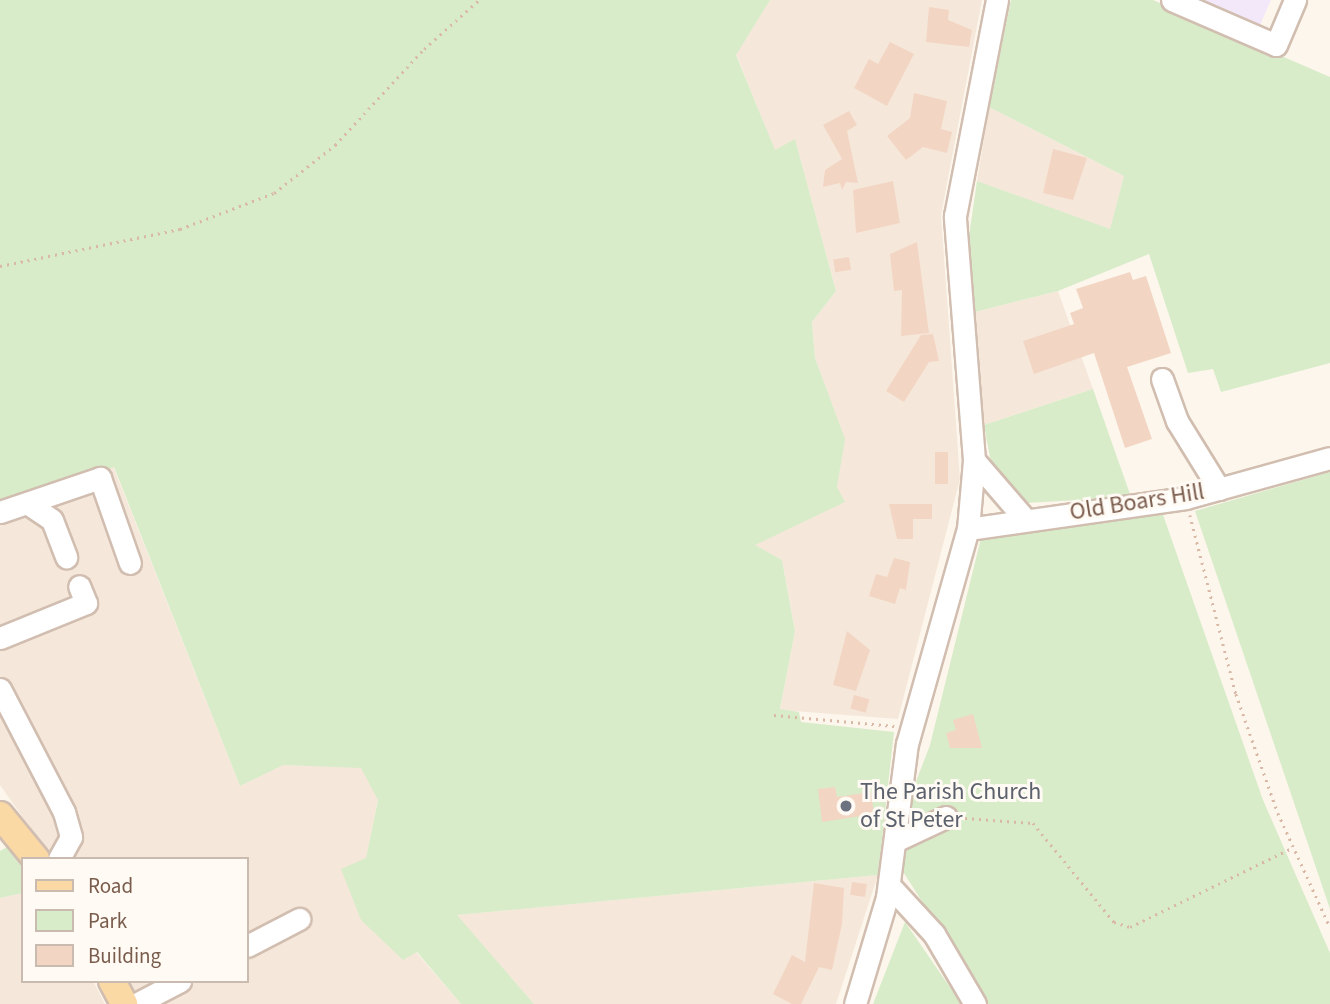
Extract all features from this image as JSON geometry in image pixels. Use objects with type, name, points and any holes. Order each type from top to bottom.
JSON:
[{"type":"main road","points":[[0,815],[34,857]]},
{"type":"main road","points":[[113,983],[124,1004]]},
{"type":"street","points":[[855,1004],[889,885],[911,728],[968,529],[974,460],[955,216],[997,0]]},
{"type":"street","points":[[1172,0],[1276,45],[1295,0]]},
{"type":"street","points":[[1162,379],[1177,421],[1219,489]]},
{"type":"street","name":"Old Boars Hill","points":[[968,529],[1024,518],[1186,498],[1330,458]]},
{"type":"street","points":[[974,460],[1024,518]]},
{"type":"street","points":[[0,512],[100,478],[130,562]]},
{"type":"street","points":[[27,503],[52,520],[66,557]]},
{"type":"street","points":[[0,638],[86,603],[79,586]]},
{"type":"street","points":[[0,689],[64,812],[71,837],[60,857]]},
{"type":"street","points":[[897,840],[946,817]]},
{"type":"street","points":[[889,885],[934,934],[975,1004]]},
{"type":"street","points":[[248,945],[299,919]]},
{"type":"street","points":[[136,1004],[176,983]]},
{"type":"path","points":[[0,266],[180,229],[274,193],[316,163],[479,0]]},
{"type":"path","points":[[1186,498],[1236,694],[1294,847],[1330,927]]},
{"type":"path","points":[[774,715],[911,728]]},
{"type":"path","points":[[946,817],[1033,823],[1091,889],[1114,922],[1130,927],[1294,847]]},
{"type":"shaded area","points":[[770,0],[982,0],[941,215],[960,479],[898,719],[780,710],[795,630],[782,560],[754,545],[837,487],[844,438],[815,358],[812,322],[836,291],[795,140],[775,151],[736,54]]},
{"type":"shaded area","points":[[1184,0],[1271,0],[1257,32]]},
{"type":"shaded area","points":[[989,107],[1124,176],[1110,230],[977,181]]},
{"type":"shaded area","points":[[1058,291],[1093,389],[984,425],[971,313]]},
{"type":"shaded area","points":[[113,466],[240,786],[282,765],[361,767],[378,799],[366,859],[416,952],[461,1004],[136,1004],[124,983],[248,983],[248,857],[51,857],[0,785],[0,506]]},
{"type":"shaded area","points":[[878,875],[836,1004],[534,1004],[456,915]]},
{"type":"shaded area","points":[[21,893],[21,983],[94,983],[105,1004],[0,1004],[0,898]]},
{"type":"green space","points":[[0,0],[770,0],[736,55],[775,150],[795,139],[836,291],[812,322],[815,358],[845,439],[837,487],[845,502],[755,545],[782,560],[795,631],[780,709],[799,712],[801,722],[894,732],[878,875],[457,915],[534,1004],[461,1004],[417,952],[403,960],[361,920],[341,869],[366,858],[378,800],[361,768],[283,765],[240,786],[114,467],[0,506]]},
{"type":"green space","points":[[1011,0],[1153,0],[1330,77],[1330,363],[1221,392],[1213,369],[1188,373],[1149,254],[1058,291],[971,313],[966,257],[977,181],[1110,229],[1124,176],[989,107]]},
{"type":"green space","points":[[1093,389],[1131,497],[1025,503],[991,463],[984,425]]},
{"type":"green space","points":[[1330,472],[1330,909],[1195,511]]},
{"type":"green space","points":[[1162,512],[1263,800],[1330,953],[1330,1004],[987,1004],[902,870],[912,792],[930,745],[982,534]]},
{"type":"green space","points":[[9,846],[21,861],[21,893],[0,898],[0,851]]},
{"type":"green space","points":[[905,922],[956,996],[960,1004],[873,1004]]},
{"type":"building","points":[[929,7],[949,10],[948,20],[972,30],[969,47],[926,42]]},
{"type":"building","points":[[890,42],[914,54],[887,106],[854,88],[869,59],[878,64]]},
{"type":"building","points":[[914,93],[947,101],[941,129],[952,132],[947,153],[923,147],[906,160],[887,136],[910,118]]},
{"type":"building","points":[[849,111],[857,125],[847,131],[858,183],[846,182],[842,190],[840,183],[823,187],[825,170],[842,159],[823,125]]},
{"type":"building","points":[[1053,149],[1087,158],[1073,200],[1043,193]]},
{"type":"building","points":[[893,181],[900,223],[856,233],[853,190]]},
{"type":"building","points":[[917,242],[929,333],[901,336],[902,290],[894,291],[890,254]]},
{"type":"building","points":[[849,257],[851,270],[835,272],[833,260]]},
{"type":"building","points":[[1130,272],[1133,280],[1146,276],[1171,353],[1127,367],[1152,439],[1125,448],[1094,353],[1034,374],[1023,341],[1074,324],[1070,313],[1083,308],[1076,289]]},
{"type":"building","points":[[933,334],[939,361],[929,362],[904,402],[886,391],[921,335]]},
{"type":"building","points":[[935,452],[948,452],[948,484],[935,484]]},
{"type":"building","points":[[889,504],[932,504],[932,519],[913,519],[913,539],[897,539]]},
{"type":"building","points":[[894,558],[910,562],[906,590],[900,588],[895,604],[869,596],[876,574],[887,577]]},
{"type":"building","points":[[847,631],[870,650],[856,691],[833,685]]},
{"type":"building","points":[[854,695],[869,699],[866,713],[850,709]]},
{"type":"building","points":[[973,714],[982,748],[950,748],[946,733],[956,730],[953,720]]},
{"type":"building","name":"The Parish Church of St Peter","points":[[835,787],[837,797],[871,792],[874,814],[822,822],[818,789]]},
{"type":"building","points":[[852,882],[867,884],[865,897],[850,895]]},
{"type":"building","points":[[814,883],[844,888],[842,924],[832,970],[819,967],[801,1004],[792,1004],[773,994],[792,955],[805,962]]},
{"type":"place","name":"The Parish Church of St Peter","points":[[846,806]]}]
